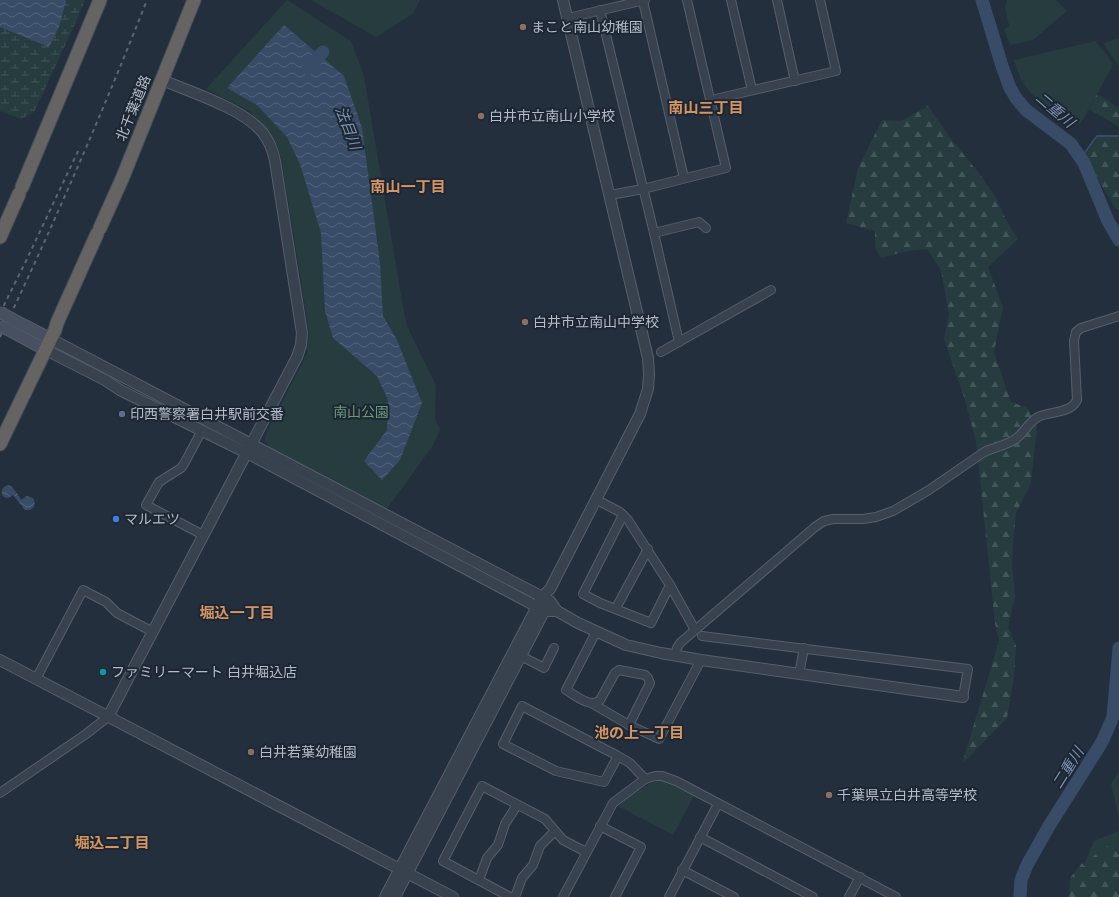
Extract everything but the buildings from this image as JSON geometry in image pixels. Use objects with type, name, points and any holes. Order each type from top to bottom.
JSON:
[{"type":"highway","points":[[0,236],[100,0]]},
{"type":"highway","name":"北千葉道路","points":[[0,444],[122,179],[194,0]]},
{"type":"main road","points":[[0,312],[46,343]]},
{"type":"main road","points":[[0,326],[46,343]]},
{"type":"street","points":[[385,897],[404,871],[521,656],[550,588],[597,500],[640,414],[648,390],[650,374],[648,358],[564,0]]},
{"type":"street","points":[[568,18],[644,0],[684,178]]},
{"type":"street","points":[[610,195],[643,189],[726,168],[687,0]]},
{"type":"street","points":[[731,0],[752,90]]},
{"type":"street","points":[[777,0],[795,81]]},
{"type":"street","points":[[711,100],[836,71],[820,0]]},
{"type":"street","points":[[600,10],[679,342]]},
{"type":"street","points":[[0,793],[86,734],[108,717],[298,357],[302,333],[275,161],[269,142],[262,132],[247,119],[233,110],[162,80]]},
{"type":"street","points":[[654,233],[699,222],[706,228]]},
{"type":"street","points":[[661,352],[771,290]]},
{"type":"street","points":[[675,656],[680,643],[814,527],[833,518],[863,519],[876,517],[893,511],[929,490],[984,452],[1018,438],[1038,418],[1070,409],[1077,400],[1074,341],[1076,332],[1081,328],[1119,316]]},
{"type":"street","points":[[46,343],[120,390],[202,430],[249,448]]},
{"type":"street","points":[[46,343],[249,448],[596,632],[626,644],[675,656],[963,697],[968,669],[702,636]]},
{"type":"street","points":[[202,430],[184,464],[181,468],[159,482],[146,505],[203,535]]},
{"type":"street","points":[[597,500],[620,512],[628,520],[648,549],[695,630]]},
{"type":"street","points":[[623,516],[583,594],[600,603],[651,623],[670,586]]},
{"type":"street","points":[[616,608],[648,549]]},
{"type":"street","points":[[36,679],[83,590],[106,602],[117,613],[153,632]]},
{"type":"street","points":[[395,897],[404,871],[543,604]]},
{"type":"street","points":[[596,632],[566,690],[629,725],[659,739],[701,660]]},
{"type":"street","points":[[521,656],[544,668],[554,648]]},
{"type":"street","points":[[799,674],[804,648]]},
{"type":"street","points":[[0,660],[453,897]]},
{"type":"street","points":[[593,704],[600,700],[615,673],[619,670],[645,675],[650,683],[629,725]]},
{"type":"street","points":[[618,756],[604,782],[556,771],[504,744],[522,706],[618,756],[630,763],[645,779]]},
{"type":"street","points":[[563,897],[613,803],[645,779],[655,776],[668,778],[896,897]]},
{"type":"street","points":[[510,897],[443,861],[482,786],[545,819],[562,840],[586,852]]},
{"type":"street","points":[[669,897],[718,804]]},
{"type":"street","points":[[479,880],[486,858],[498,845],[505,824],[518,805]]},
{"type":"street","points":[[600,826],[641,847],[614,897]]},
{"type":"street","points":[[515,897],[522,878],[533,865],[540,846],[555,831]]},
{"type":"street","points":[[700,836],[813,897]]},
{"type":"street","points":[[682,870],[734,897]]},
{"type":"street","points":[[850,897],[860,877]]},
{"type":"green space","points":[[0,0],[85,0],[34,112],[21,119],[0,111]]},
{"type":"green space","name":"南山公園","points":[[287,0],[351,41],[364,76],[407,326],[436,385],[435,418],[440,430],[432,447],[386,510],[271,449],[265,441],[267,431],[307,354],[309,332],[281,156],[276,144],[250,111],[206,89]]},
{"type":"green space","points":[[311,0],[420,0],[413,14],[376,37]]},
{"type":"green space","points":[[1007,0],[1056,0],[1067,11],[1033,40],[1010,45],[1004,30],[1009,26],[1005,7]]},
{"type":"green space","points":[[1119,38],[1119,67],[1103,43]]},
{"type":"green space","points":[[1095,41],[1113,65],[1081,123],[1069,124],[1055,114],[1028,90],[1019,75],[1014,60]]},
{"type":"green space","points":[[1097,94],[1119,108],[1119,127],[1089,109]]},
{"type":"green space","points":[[928,106],[951,139],[982,177],[996,198],[1006,220],[1018,239],[988,267],[1003,307],[994,352],[1011,402],[1028,408],[1037,428],[1031,483],[1016,513],[1012,563],[1015,598],[1008,627],[1016,646],[1014,677],[1007,718],[962,764],[999,641],[995,623],[976,441],[964,397],[944,339],[949,314],[941,270],[927,249],[907,251],[881,258],[875,247],[875,231],[846,223],[858,168],[882,120],[901,121]]},
{"type":"green space","points":[[1098,137],[1119,137],[1119,210],[1116,209],[1084,157]]},
{"type":"green space","points":[[1119,771],[1119,819],[1111,784]]},
{"type":"green space","points":[[662,780],[694,796],[673,835],[618,806],[644,787]]},
{"type":"green space","points":[[1119,831],[1119,897],[1070,897],[1094,841]]},
{"type":"green space","points":[[1119,838],[1119,897],[1069,897],[1070,878],[1082,863],[1087,869],[1092,857]]},
{"type":"water","points":[[0,0],[66,0],[59,27],[49,47],[0,27]]},
{"type":"water","points":[[284,25],[344,76],[362,128],[380,263],[383,316],[397,340],[422,403],[400,460],[382,480],[364,461],[387,430],[388,400],[377,376],[333,338],[325,311],[321,233],[300,164],[287,137],[257,105],[227,88]]},
{"type":"water","points":[[8,485],[12,487],[21,500],[27,496],[33,498],[35,503],[33,508],[30,510],[25,510],[13,495],[8,498],[4,497],[2,490]]},
{"type":"waterway","name":"二重川","points":[[982,0],[1010,88],[1026,110],[1071,144],[1084,163],[1108,221],[1119,240]]},
{"type":"waterway","name":"法目川","points":[[308,69],[323,52]]},
{"type":"waterway","points":[[1081,158],[1097,136],[1119,136]]},
{"type":"waterway","name":"二重川","points":[[1020,897],[1021,880],[1027,865],[1049,826],[1102,742],[1113,717],[1119,648]]},
{"type":"railway","points":[[0,337],[76,170],[147,0]]},
{"type":"railway","points":[[0,313],[80,147]]},
{"type":"place","name":"まこと南山幼稚園","points":[[523,27]]},
{"type":"place","name":"白井市立南山小学校","points":[[481,116]]},
{"type":"place","name":"白井市立南山中学校","points":[[525,322]]},
{"type":"place","name":"印西警察署白井駅前交番","points":[[122,414]]},
{"type":"place","name":"マルエツ","points":[[116,519]]},
{"type":"place","name":"ファミリーマート 白井堀込店","points":[[103,672]]},
{"type":"place","name":"白井若葉幼稚園","points":[[251,752]]},
{"type":"place","name":"千葉県立白井高等学校","points":[[829,795]]},
{"type":"district","name":"南山三丁目","points":[[706,108]]},
{"type":"district","name":"南山一丁目","points":[[408,187]]},
{"type":"district","name":"堀込一丁目","points":[[237,613]]},
{"type":"district","name":"池の上一丁目","points":[[639,733]]},
{"type":"district","name":"堀込二丁目","points":[[112,843]]}]
